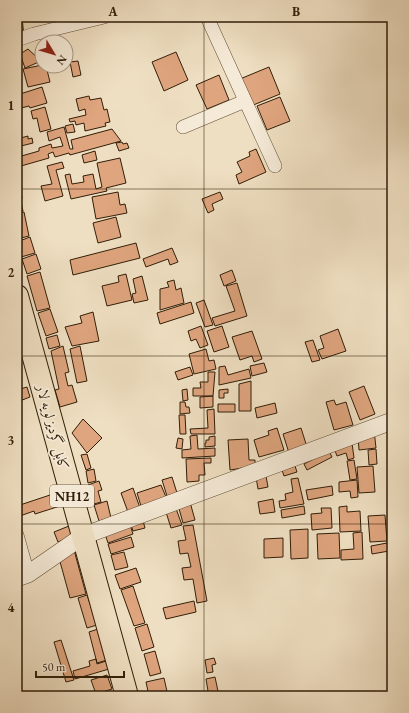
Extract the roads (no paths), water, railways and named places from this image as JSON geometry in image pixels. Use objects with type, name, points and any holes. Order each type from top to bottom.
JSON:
[{"type":"highway","name":"کابل گردیز لویه لار","points":[[17,296],[127,696]]},
{"type":"street","points":[[17,40],[34,34],[104,17]]},
{"type":"street","points":[[207,17],[275,166]]},
{"type":"street","points":[[183,127],[245,100]]},
{"type":"street","points":[[17,535],[23,576],[83,536],[392,421]]}]
